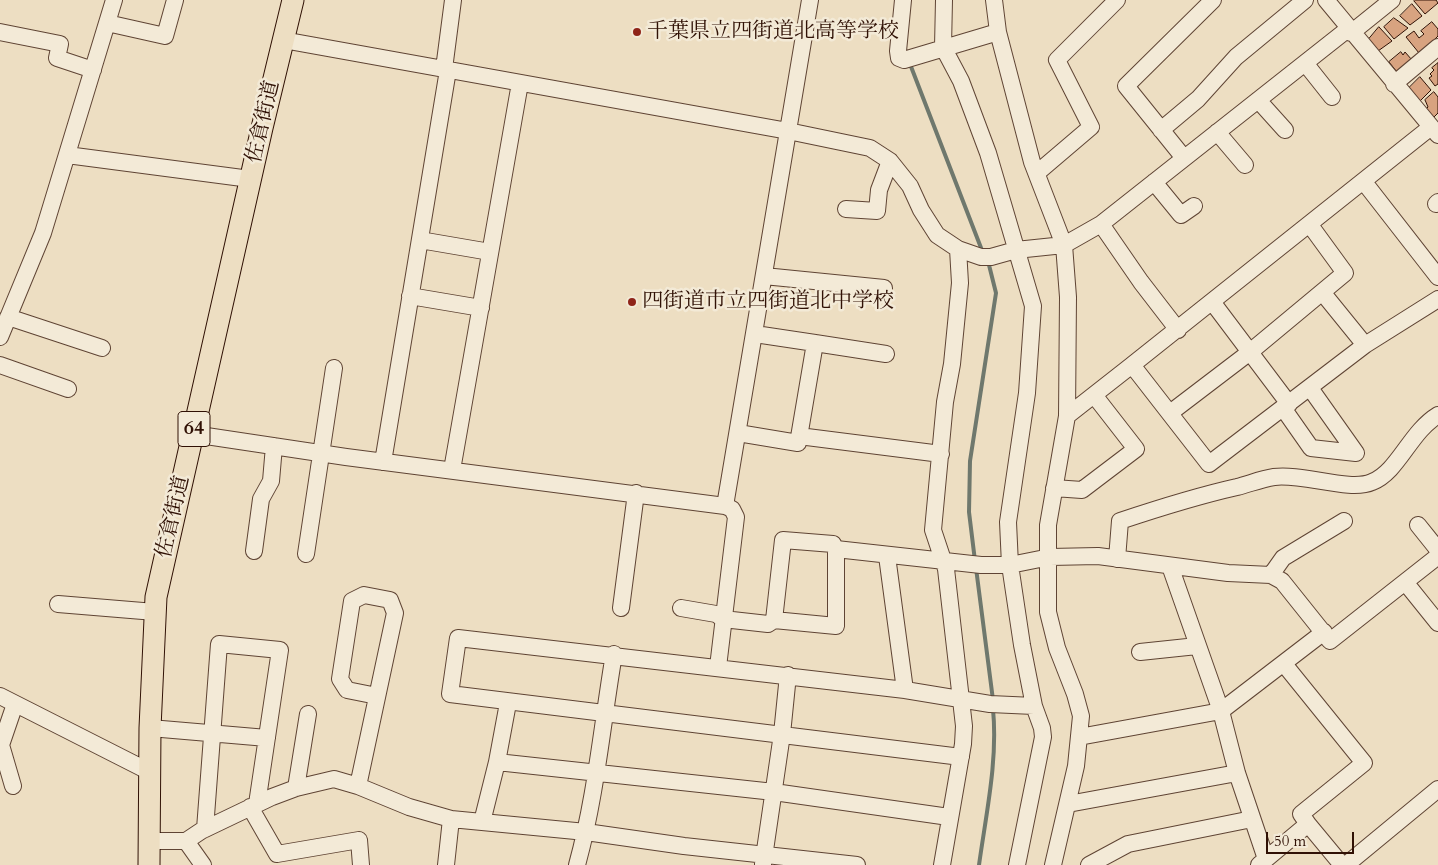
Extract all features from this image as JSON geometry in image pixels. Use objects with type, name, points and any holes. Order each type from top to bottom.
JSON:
[{"type":"main road","name":"佐倉街道","points":[[148,865],[150,728],[155,612],[163,563],[250,179],[293,0]]},
{"type":"street","points":[[0,337],[43,233],[114,0]]},
{"type":"street","points":[[107,23],[165,36],[174,0]]},
{"type":"street","points":[[383,462],[446,70],[453,0]]},
{"type":"street","points":[[726,506],[810,0]]},
{"type":"street","points":[[902,0],[898,51],[900,58],[908,58],[998,32]]},
{"type":"street","points":[[944,0],[943,47],[961,81],[988,153],[1033,306],[1027,393],[1008,522],[1010,565],[1034,706],[1042,728],[1043,737],[1017,865]]},
{"type":"street","points":[[994,0],[998,32],[1032,162],[1064,245],[1068,298],[1068,416],[1048,525],[1050,557],[1048,612],[1057,648],[1075,694],[1080,716],[1080,737],[1068,804],[1053,865]]},
{"type":"street","points":[[1037,174],[1091,127],[1057,60],[1117,0]]},
{"type":"street","points":[[1184,158],[1126,86],[1213,0]]},
{"type":"street","points":[[1161,130],[1198,99],[1236,57],[1305,0]]},
{"type":"street","points":[[1068,416],[1364,182],[1434,131],[1326,0]]},
{"type":"street","points":[[283,40],[788,131],[870,148],[890,161],[910,186],[921,210],[937,235],[958,250],[986,257],[1016,250],[1064,245],[1101,224],[1305,63],[1392,0]]},
{"type":"street","points":[[0,32],[60,44],[57,58],[93,70]]},
{"type":"street","points":[[1394,84],[1438,47]]},
{"type":"street","points":[[1305,63],[1332,96]]},
{"type":"street","points":[[452,470],[520,83]]},
{"type":"street","points":[[1258,100],[1285,130]]},
{"type":"street","points":[[1218,132],[1245,165]]},
{"type":"street","points":[[67,155],[250,179]]},
{"type":"street","points":[[846,209],[877,211],[879,190],[890,161]]},
{"type":"street","points":[[1154,182],[1181,215],[1194,206]]},
{"type":"street","points":[[1364,182],[1438,277]]},
{"type":"street","points":[[1101,224],[1141,282],[1178,330]]},
{"type":"street","points":[[1170,414],[1250,352],[1346,273],[1310,225]]},
{"type":"street","points":[[420,240],[490,252]]},
{"type":"street","points":[[942,865],[961,757],[964,726],[946,570],[933,530],[945,402],[952,364],[960,283],[958,250]]},
{"type":"street","points":[[764,276],[884,288]]},
{"type":"street","points":[[1322,292],[1365,345]]},
{"type":"street","points":[[410,296],[480,308]]},
{"type":"street","points":[[1132,365],[1209,464],[1365,345],[1438,299]]},
{"type":"street","points":[[1213,303],[1250,352],[1311,448],[1356,454],[1310,388]]},
{"type":"street","points":[[8,317],[102,348]]},
{"type":"street","points":[[754,334],[886,354]]},
{"type":"street","points":[[738,433],[798,444],[815,343]]},
{"type":"street","points":[[0,365],[68,389]]},
{"type":"street","points":[[306,554],[334,368]]},
{"type":"street","points":[[1054,488],[1082,490],[1136,449],[1094,395]]},
{"type":"street","points":[[1117,559],[1120,521],[1182,500],[1274,477],[1295,476],[1364,486],[1375,481],[1388,471],[1422,426],[1438,416]]},
{"type":"street","points":[[193,434],[383,462],[726,506],[732,510],[736,517],[718,667]]},
{"type":"street","points":[[799,436],[941,454]]},
{"type":"street","points":[[254,551],[261,499],[271,481],[274,446]]},
{"type":"street","points":[[621,608],[636,493]]},
{"type":"street","points":[[1271,575],[1283,558],[1344,521]]},
{"type":"street","points":[[1418,525],[1438,550]]},
{"type":"street","points":[[681,608],[716,614],[723,619],[768,624],[774,620],[836,626],[836,549],[833,544],[783,540],[774,620]]},
{"type":"street","points":[[836,549],[976,565],[1010,565],[1050,557],[1098,556],[1170,566],[1271,575],[1282,581],[1330,640],[1438,556]]},
{"type":"street","points":[[887,556],[905,690]]},
{"type":"street","points":[[1170,566],[1221,711],[1263,862],[1308,824]]},
{"type":"street","points":[[1405,582],[1438,623]]},
{"type":"street","points":[[358,786],[396,613],[390,600],[364,595],[352,601],[340,679],[347,690],[377,696]]},
{"type":"street","points":[[58,604],[155,612]]},
{"type":"street","points":[[1080,737],[1221,711],[1324,632]]},
{"type":"street","points":[[961,757],[782,734],[508,703],[450,694],[458,638],[788,675],[994,704],[1034,706]]},
{"type":"street","points":[[205,829],[220,644],[280,650],[267,738],[254,805],[278,854],[359,840],[361,865]]},
{"type":"street","points":[[1140,652],[1197,646]]},
{"type":"street","points":[[577,865],[586,832],[597,774],[614,654]]},
{"type":"street","points":[[1284,664],[1364,763],[1301,814],[1342,865]]},
{"type":"street","points":[[764,860],[782,734],[788,675]]},
{"type":"street","points":[[0,696],[150,772]]},
{"type":"street","points":[[482,822],[497,762],[508,703]]},
{"type":"street","points":[[13,786],[1,745],[15,704]]},
{"type":"street","points":[[296,788],[308,714]]},
{"type":"street","points":[[150,728],[267,738]]},
{"type":"street","points":[[497,762],[774,792],[949,817]]},
{"type":"street","points":[[1068,804],[1237,773]]},
{"type":"street","points":[[149,841],[186,840],[254,805],[296,788],[334,779],[358,786],[409,807],[451,819],[586,832],[764,860],[857,865]]},
{"type":"street","points":[[1346,865],[1438,789]]},
{"type":"street","points":[[446,865],[451,819]]},
{"type":"street","points":[[1089,865],[1128,844],[1252,819]]},
{"type":"street","points":[[186,840],[203,865]]},
{"type":"building","points":[[1415,0],[1436,0],[1438,3],[1425,14]]},
{"type":"building","points":[[1412,4],[1422,16],[1410,25],[1400,16]]},
{"type":"building","points":[[1394,18],[1408,28],[1394,39],[1384,27]]},
{"type":"building","points":[[1432,22],[1438,29],[1438,36],[1434,40],[1436,42],[1419,53],[1406,37],[1414,31],[1419,38],[1424,34],[1421,31]]},
{"type":"building","points":[[1379,27],[1392,41],[1378,51],[1369,39]]},
{"type":"building","points":[[1401,52],[1403,55],[1405,52],[1412,60],[1397,72],[1389,62]]},
{"type":"building","points":[[1438,63],[1438,84],[1435,86],[1429,78],[1434,70],[1432,68]]},
{"type":"building","points":[[1420,77],[1431,90],[1419,102],[1408,89]]},
{"type":"building","points":[[1434,92],[1438,97],[1438,113],[1433,118],[1426,109],[1428,107],[1425,100]]},
{"type":"waterway","points":[[910,64],[983,253]]},
{"type":"waterway","points":[[975,561],[969,512],[970,461],[996,293],[988,261]]},
{"type":"waterway","points":[[976,568],[993,700]]},
{"type":"waterway","points":[[979,865],[993,768],[993,709]]},
{"type":"place","name":"千葉県立四街道北高等学校","points":[[637,32]]},
{"type":"place","name":"四街道市立四街道北中学校","points":[[632,302]]}]
